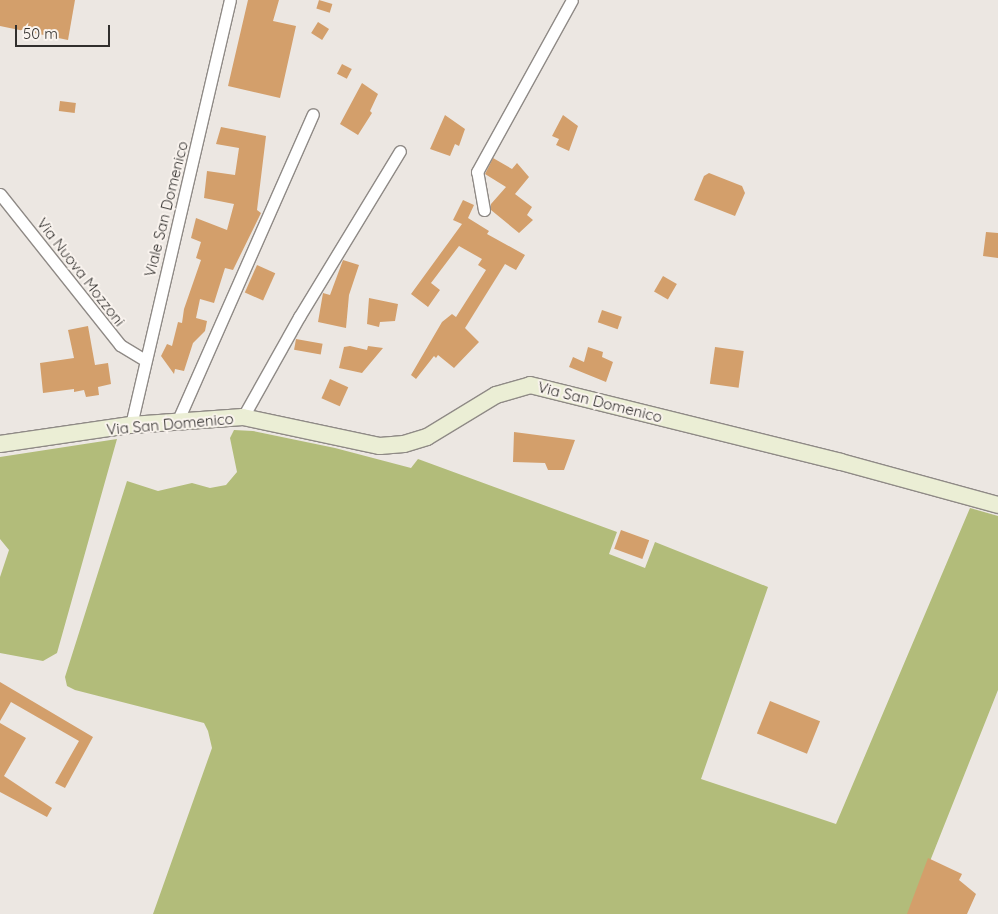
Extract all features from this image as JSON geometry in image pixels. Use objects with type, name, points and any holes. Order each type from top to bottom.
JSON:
[{"type":"street","name":"Viale San Domenico","points":[[131,425],[230,0]]},
{"type":"street","points":[[484,210],[477,172],[572,0]]},
{"type":"street","points":[[178,420],[313,114]]},
{"type":"street","points":[[243,417],[299,317],[400,151]]},
{"type":"street","name":"Via Nuova Mozzoni","points":[[0,194],[120,345],[145,360]]},
{"type":"street","name":"Via San Domenico","points":[[0,444],[131,425],[178,420],[243,417],[380,446],[404,444],[427,438],[496,395],[530,384],[721,431],[998,505]]},
{"type":"green space","points":[[234,430],[253,431],[335,448],[411,468],[418,459],[617,532],[609,554],[645,568],[655,542],[768,587],[701,779],[836,824],[970,508],[998,516],[998,690],[909,914],[153,914],[212,748],[208,731],[204,723],[75,690],[67,686],[65,677],[127,481],[158,491],[192,483],[210,488],[226,485],[237,472],[230,438]]},
{"type":"green space","points":[[117,439],[57,653],[43,661],[0,653],[0,577],[9,550],[0,539],[0,457]]},
{"type":"building","points":[[0,0],[75,0],[68,40],[0,26]]},
{"type":"building","points":[[248,0],[279,0],[273,21],[296,26],[280,98],[228,86]]},
{"type":"building","points":[[319,0],[332,4],[330,13],[316,9]]},
{"type":"building","points":[[318,22],[329,29],[322,40],[311,33]]},
{"type":"building","points":[[342,64],[352,69],[347,79],[337,74]]},
{"type":"building","points":[[362,83],[378,94],[370,111],[372,113],[358,135],[340,124]]},
{"type":"building","points":[[60,101],[76,103],[75,113],[59,111]]},
{"type":"building","points":[[445,115],[465,129],[459,146],[455,144],[450,156],[430,149]]},
{"type":"building","points":[[563,115],[578,126],[569,151],[556,145],[559,139],[552,136]]},
{"type":"building","points":[[221,127],[266,136],[257,210],[261,213],[233,270],[225,268],[214,303],[200,299],[196,318],[207,321],[205,331],[193,343],[184,371],[175,369],[174,374],[161,356],[167,344],[172,346],[178,322],[182,323],[184,309],[201,260],[196,258],[201,242],[191,238],[196,218],[227,230],[234,204],[204,198],[207,171],[235,175],[239,148],[216,144]]},
{"type":"building","points":[[493,158],[512,169],[517,163],[529,177],[515,194],[532,207],[527,215],[533,220],[519,233],[491,210],[491,204],[506,187],[485,174]]},
{"type":"building","points":[[709,173],[742,186],[745,193],[735,216],[694,200],[704,176]]},
{"type":"building","points":[[463,200],[474,205],[468,218],[489,231],[487,234],[525,255],[516,270],[505,264],[465,328],[479,342],[454,368],[438,355],[436,358],[434,356],[416,379],[411,375],[442,322],[452,314],[456,317],[486,270],[478,265],[482,259],[459,246],[431,283],[440,290],[428,307],[411,294],[462,224],[453,220]]},
{"type":"building","points":[[986,232],[998,233],[998,258],[983,256]]},
{"type":"building","points":[[343,260],[359,265],[349,295],[346,328],[318,322],[323,293],[330,295]]},
{"type":"building","points":[[257,265],[275,273],[263,301],[245,292]]},
{"type":"building","points":[[663,276],[677,284],[668,300],[654,292]]},
{"type":"building","points":[[369,298],[398,304],[395,321],[380,322],[379,327],[367,324]]},
{"type":"building","points":[[602,310],[622,317],[618,329],[598,322]]},
{"type":"building","points":[[88,326],[95,365],[108,363],[111,384],[98,387],[99,395],[86,397],[84,390],[74,392],[74,389],[43,393],[40,363],[74,358],[68,330]]},
{"type":"building","points":[[296,339],[323,344],[321,355],[294,350]]},
{"type":"building","points":[[350,346],[367,350],[368,346],[383,348],[362,373],[339,368],[344,347]]},
{"type":"building","points":[[588,347],[603,352],[602,357],[613,362],[606,382],[569,367],[573,357],[584,362]]},
{"type":"building","points":[[715,347],[744,351],[739,388],[710,384]]},
{"type":"building","points":[[330,379],[348,387],[340,406],[321,398]]},
{"type":"building","points":[[514,432],[575,440],[564,470],[548,470],[545,463],[513,462]]},
{"type":"building","points":[[621,530],[649,540],[642,559],[614,549]]},
{"type":"building","points":[[0,682],[93,737],[65,788],[55,783],[79,741],[11,702],[0,721]]},
{"type":"building","points":[[770,701],[820,721],[807,754],[757,733]]},
{"type":"building","points":[[0,723],[26,738],[4,776],[52,808],[47,817],[0,792]]},
{"type":"building","points":[[928,858],[962,874],[959,880],[976,894],[967,914],[907,914]]}]
